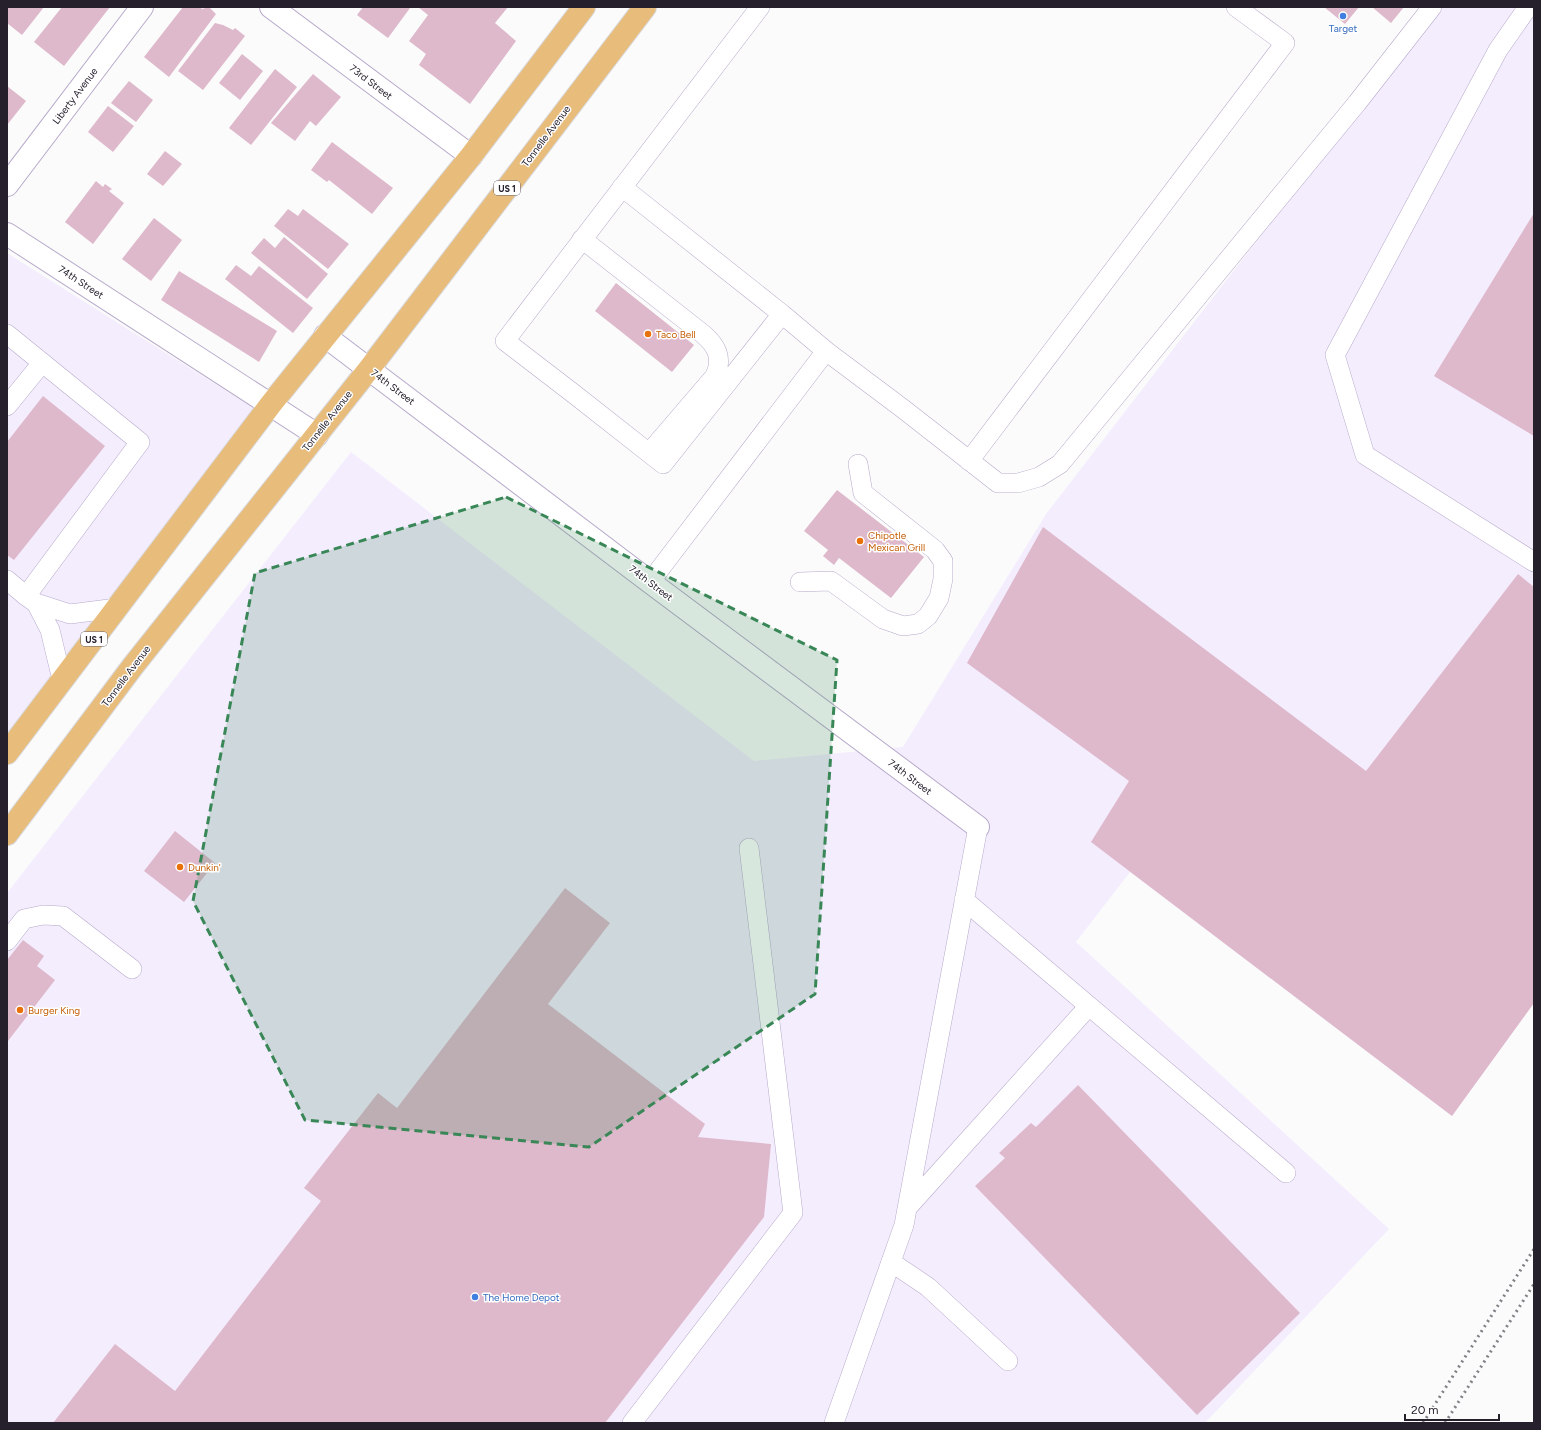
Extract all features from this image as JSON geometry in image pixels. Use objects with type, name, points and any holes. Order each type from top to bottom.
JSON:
[{"type":"main road","name":"US 1","points":[[7,753],[271,404],[471,156],[584,7]]},
{"type":"main road","name":"Tonnelle Avenue","points":[[7,834],[133,666],[369,369],[645,7]]},
{"type":"street","name":"Liberty Avenue","points":[[7,185],[142,7]]},
{"type":"street","name":"73rd Street","points":[[271,7],[471,156]]},
{"type":"street","name":"74th Street","points":[[7,234],[317,435]]},
{"type":"street","name":"74th Street","points":[[325,336],[650,582],[978,827]]},
{"type":"lane","points":[[656,459],[505,341],[760,7]]},
{"type":"lane","points":[[968,461],[1285,43],[1236,7]]},
{"type":"lane","points":[[622,187],[782,314],[826,351],[902,408],[968,461],[998,483],[1018,483],[1039,477],[1060,464],[1357,103],[1432,7]]},
{"type":"lane","points":[[1528,7],[1498,50],[1334,355],[1365,455],[1534,562]]},
{"type":"lane","points":[[582,239],[703,334],[712,342],[717,351],[719,358],[715,376],[656,459]]},
{"type":"lane","points":[[656,459],[782,314]]},
{"type":"lane","points":[[7,334],[140,442],[31,599]]},
{"type":"lane","points":[[650,582],[826,351]]},
{"type":"lane","points":[[7,406],[42,363]]},
{"type":"lane","points":[[800,582],[830,581],[883,619],[903,626],[918,624],[928,616],[939,598],[943,579],[943,561],[935,550],[863,493],[858,464]]},
{"type":"lane","points":[[7,580],[31,599],[70,614],[118,608]]},
{"type":"lane","points":[[31,599],[50,630],[62,680]]},
{"type":"lane","points":[[834,1423],[904,1225],[978,827]]},
{"type":"lane","points":[[632,1423],[793,1213],[749,848]]},
{"type":"lane","points":[[964,900],[1286,1173]]},
{"type":"lane","points":[[7,941],[24,919],[43,915],[63,916],[132,969]]},
{"type":"lane","points":[[908,1207],[1089,1006]]},
{"type":"lane","points":[[891,1262],[928,1287],[1008,1360]]},
{"type":"highlighted area","points":[[506,497],[837,660],[815,994],[589,1147],[305,1120],[193,901],[255,573]]},
{"type":"shaded area","points":[[1437,7],[1534,7],[1534,1003],[1452,1116],[1130,872],[1076,942],[1389,1229],[1205,1423],[7,1423],[7,893],[351,452],[754,761],[903,747],[1046,514]]},
{"type":"shaded area","points":[[7,253],[255,409],[7,733]]},
{"type":"building","points":[[7,7],[44,7],[22,35],[7,23]]},
{"type":"building","points":[[62,7],[110,7],[64,66],[34,42]]},
{"type":"building","points":[[183,7],[200,7],[202,9],[209,7],[216,14],[169,77],[144,57]]},
{"type":"building","points":[[363,7],[410,8],[388,38],[357,15]]},
{"type":"building","points":[[418,7],[508,7],[495,23],[516,41],[470,104],[419,65],[426,54],[409,41],[428,15]]},
{"type":"building","name":"Target","points":[[1324,7],[1359,7],[1345,24]]},
{"type":"building","name":"Target","points":[[1372,7],[1404,7],[1391,23]]},
{"type":"building","points":[[215,23],[233,30],[235,28],[245,36],[203,90],[178,71]]},
{"type":"building","points":[[242,54],[263,71],[240,100],[219,83]]},
{"type":"building","points":[[275,69],[297,87],[251,145],[229,128]]},
{"type":"building","points":[[313,74],[341,97],[316,126],[310,121],[295,141],[271,123]]},
{"type":"building","points":[[129,81],[153,100],[136,122],[111,103]]},
{"type":"building","points":[[7,86],[26,101],[7,125]]},
{"type":"building","points":[[108,106],[134,126],[113,152],[88,132]]},
{"type":"building","points":[[332,142],[393,188],[372,214],[329,180],[327,182],[311,170]]},
{"type":"building","points":[[165,151],[182,164],[163,186],[147,174]]},
{"type":"building","points":[[96,181],[103,187],[105,184],[112,189],[109,191],[124,203],[93,244],[65,222]]},
{"type":"building","points":[[288,209],[298,216],[303,209],[349,244],[328,269],[274,226]]},
{"type":"building","points":[[1534,213],[1534,436],[1434,376]]},
{"type":"building","points":[[154,218],[182,240],[151,281],[122,259]]},
{"type":"building","points":[[284,237],[328,274],[307,299],[251,253],[264,238],[275,248]]},
{"type":"building","points":[[236,265],[251,276],[259,266],[313,308],[293,333],[225,279]]},
{"type":"building","points":[[179,271],[277,331],[259,362],[161,300]]},
{"type":"building","points":[[616,283],[694,345],[672,372],[595,311]]},
{"type":"building","points":[[43,396],[105,446],[14,560],[7,555],[7,442]]},
{"type":"building","name":"Chipotle Mexican Grill","points":[[837,490],[924,557],[891,598],[839,558],[834,565],[823,556],[828,550],[804,531]]},
{"type":"building","points":[[1043,527],[1366,771],[1518,574],[1534,587],[1534,1003],[1452,1116],[1091,842],[1129,781],[967,663]]},
{"type":"building","name":"Dunkin'","points":[[175,831],[215,863],[184,902],[144,871]]},
{"type":"building","name":"The Home Depot","points":[[565,888],[610,923],[548,1004],[705,1124],[698,1137],[771,1144],[764,1217],[605,1423],[53,1423],[115,1344],[175,1391],[321,1201],[304,1188],[378,1093],[397,1108]]},
{"type":"building","name":"Burger King","points":[[23,940],[44,956],[37,966],[55,980],[8,1041],[7,960]]},
{"type":"building","points":[[1078,1085],[1300,1313],[1197,1415],[975,1186],[1005,1158],[999,1153],[1031,1123],[1036,1127]]},
{"type":"railway","points":[[1423,1423],[1534,1249]]},
{"type":"railway","points":[[1445,1423],[1534,1284]]},
{"type":"place","name":"Target","points":[[1343,16]]},
{"type":"place","name":"Taco Bell","points":[[648,334]]},
{"type":"place","name":"Chipotle Mexican Grill","points":[[860,541]]},
{"type":"place","name":"Dunkin'","points":[[180,867]]},
{"type":"place","name":"Burger King","points":[[20,1010]]},
{"type":"place","name":"The Home Depot","points":[[475,1297]]}]
